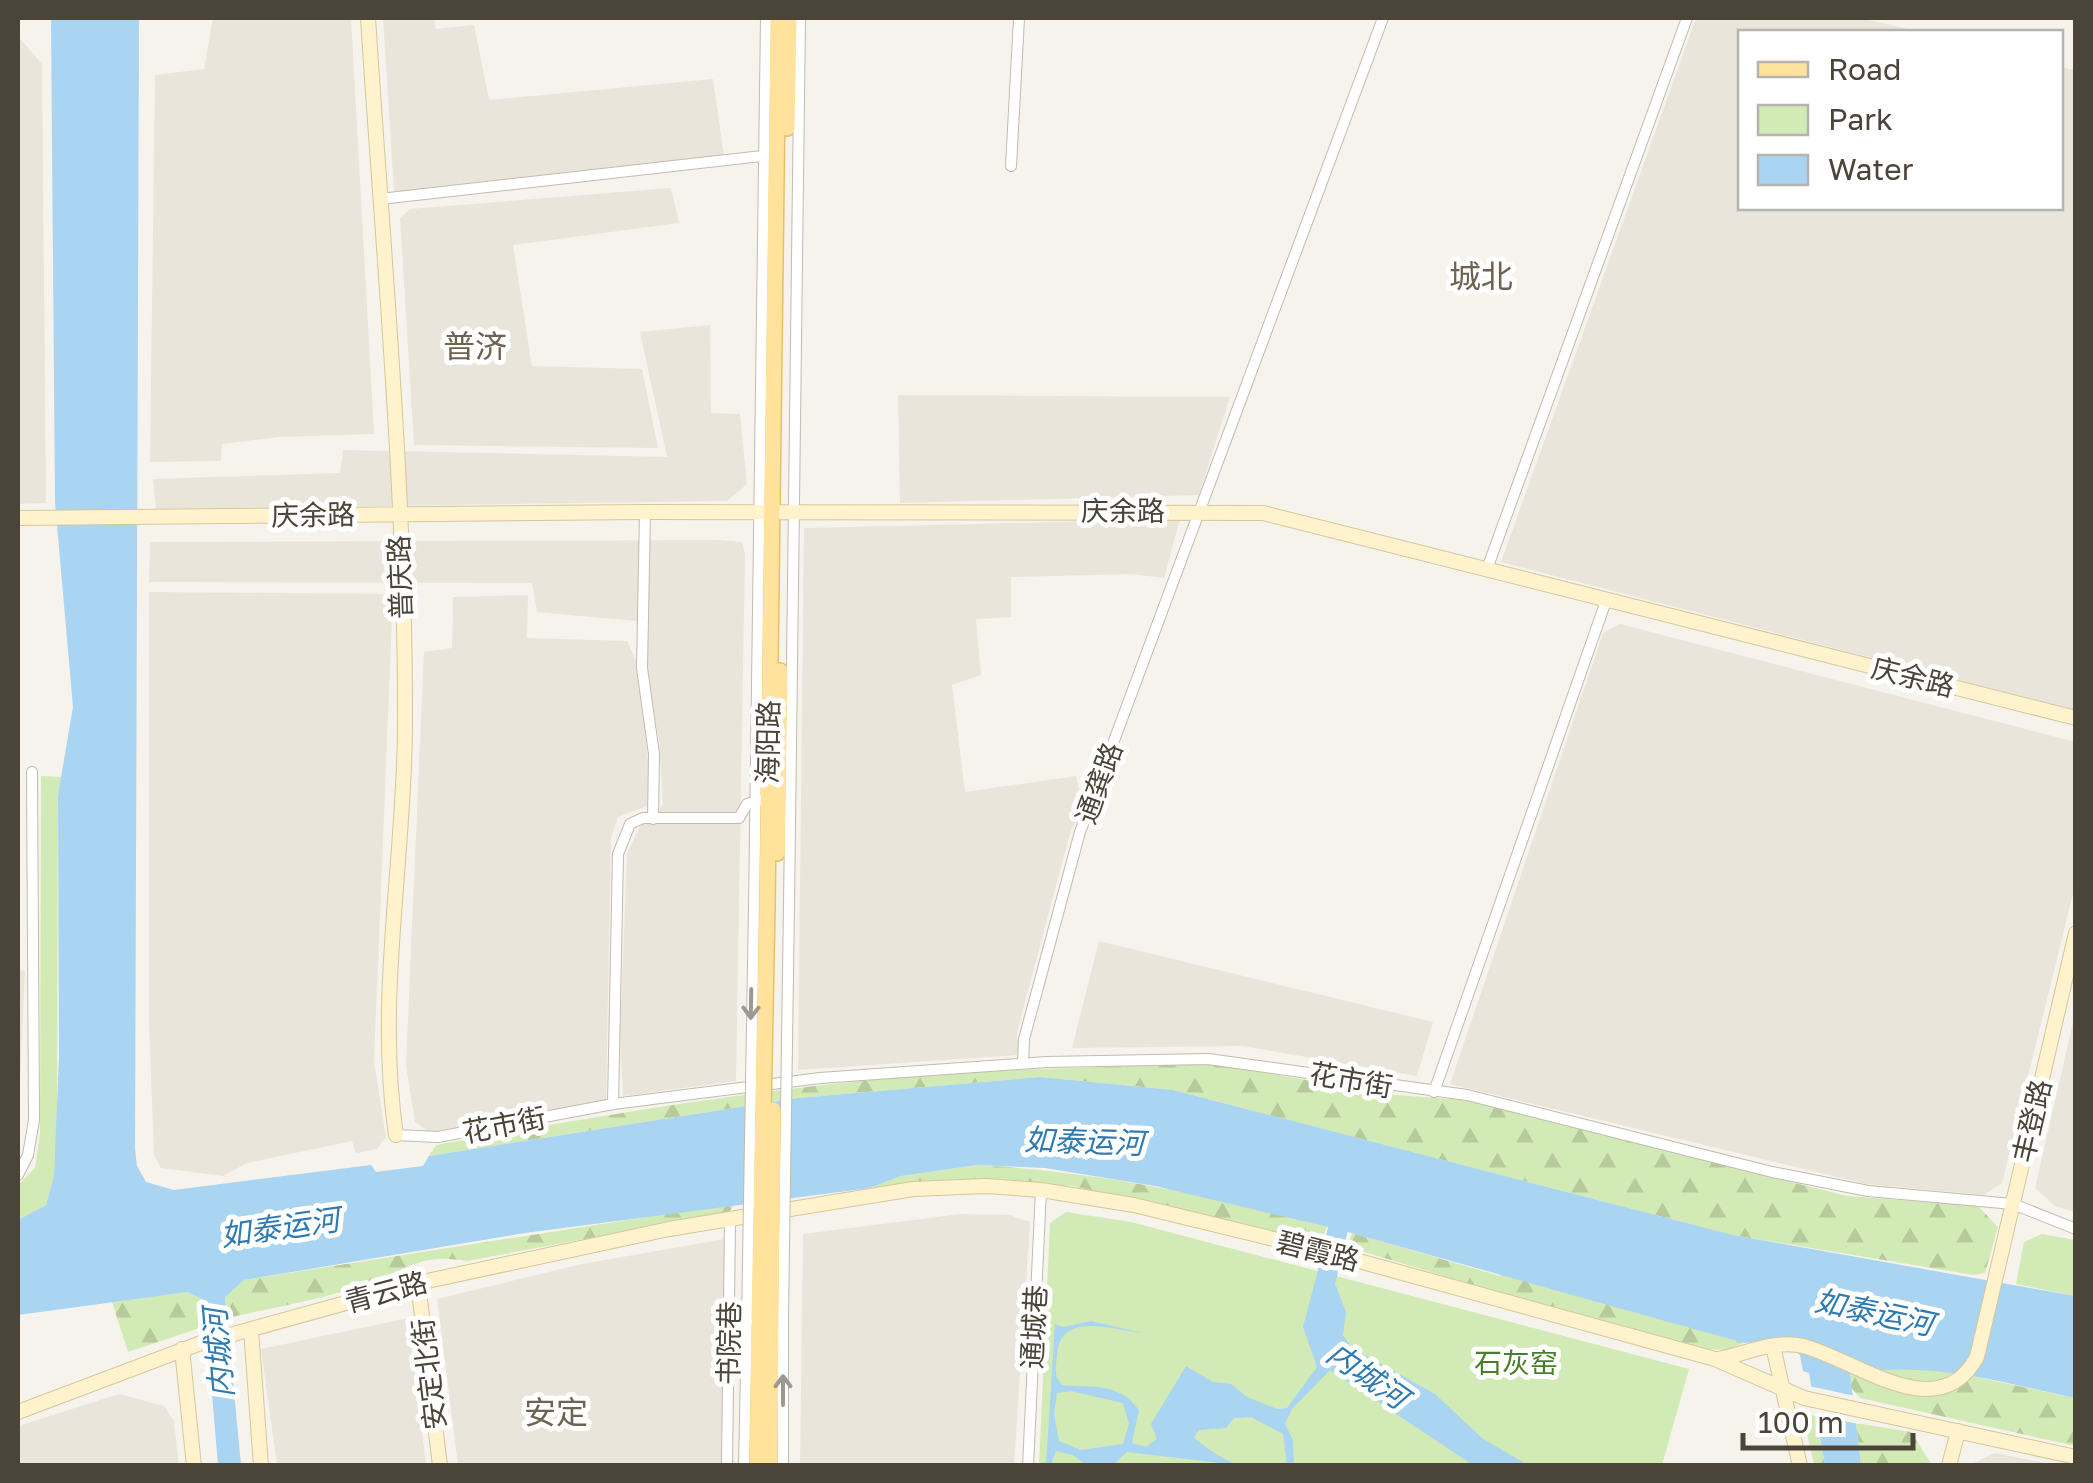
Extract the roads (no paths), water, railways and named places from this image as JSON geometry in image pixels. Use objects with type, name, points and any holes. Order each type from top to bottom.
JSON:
[{"type":"main road","name":"海阳路","points":[[777,512],[771,155],[778,18]]},
{"type":"main road","name":"海阳路","points":[[757,1466],[765,1318],[789,18]]},
{"type":"main road","name":"海阳路","points":[[765,1318],[770,1466]]},
{"type":"street","name":"普庆路","points":[[368,18],[398,514],[405,729],[386,1059],[396,1136]]},
{"type":"street","points":[[380,199],[771,155],[766,18]]},
{"type":"street","points":[[612,1104],[618,854],[630,824],[653,818],[739,818],[772,800],[777,512],[800,18]]},
{"type":"street","points":[[1011,166],[1019,18]]},
{"type":"street","name":"通龚路","points":[[1023,1063],[1024,1039],[1080,832],[1383,18]]},
{"type":"street","points":[[1487,568],[1687,18]]},
{"type":"street","name":"庆余路","points":[[18,518],[1199,511],[1282,516],[2076,718]]},
{"type":"street","points":[[646,512],[642,668],[654,754],[653,818]]},
{"type":"street","points":[[1434,1092],[1606,601]]},
{"type":"street","points":[[18,1175],[28,1154],[34,1120],[32,772]]},
{"type":"street","points":[[744,1466],[765,1318],[771,906]]},
{"type":"street","name":"丰登路","points":[[1778,1346],[1800,1345],[1925,1392],[1956,1385],[1977,1357],[2076,933]]},
{"type":"street","points":[[18,964],[33,964]]},
{"type":"street","name":"花市街","points":[[396,1136],[438,1138],[612,1104],[771,1083],[1023,1063],[1208,1059],[1466,1095],[1772,1172],[1868,1191],[2013,1204],[2076,1230]]},
{"type":"street","name":"碧霞路","points":[[766,1216],[913,1189],[1041,1190],[1134,1205],[1320,1250],[1714,1359],[1804,1398],[2076,1458]]},
{"type":"street","name":"通城巷","points":[[1028,1466],[1041,1190]]},
{"type":"street","name":"青云路","points":[[18,1412],[201,1342],[418,1283],[582,1245],[766,1216]]},
{"type":"street","name":"书院巷","points":[[727,1466],[730,1221]]},
{"type":"street","name":"安定北街","points":[[418,1283],[440,1466]]},
{"type":"street","points":[[765,1318],[783,1466]]},
{"type":"street","points":[[251,1329],[260,1466]]},
{"type":"street","points":[[1714,1359],[1778,1346],[1782,1390],[1800,1466]]},
{"type":"street","points":[[182,1349],[194,1466]]},
{"type":"street","points":[[1949,1466],[1958,1431]]},
{"type":"water","name":"如泰运河","points":[[51,18],[139,18],[135,1149],[137,1166],[146,1182],[174,1190],[371,1165],[376,1172],[423,1166],[429,1156],[798,1098],[1040,1077],[1173,1090],[1733,1235],[2075,1296],[2075,1398],[1935,1371],[1850,1374],[1861,1465],[1825,1465],[1809,1373],[1803,1371],[1800,1355],[1783,1340],[1744,1343],[1337,1229],[1155,1186],[1045,1168],[977,1165],[901,1176],[870,1188],[525,1233],[244,1280],[225,1297],[241,1465],[218,1465],[204,1300],[188,1292],[18,1315],[18,1220],[46,1205],[54,1176],[59,1057],[58,795],[73,707],[55,502]]},
{"type":"water","points":[[1323,1280],[1336,1286],[1346,1312],[1343,1335],[1352,1348],[1435,1394],[1483,1439],[1528,1465],[1473,1465],[1330,1370],[1292,1409],[1285,1424],[1293,1440],[1294,1465],[1287,1465],[1283,1434],[1251,1417],[1234,1418],[1226,1428],[1199,1430],[1194,1437],[1238,1465],[1127,1452],[1113,1465],[1086,1465],[1073,1455],[1056,1451],[1051,1465],[1046,1465],[1055,1324],[1063,1327],[1091,1321],[1143,1333],[1078,1327],[1060,1341],[1056,1371],[1062,1385],[1104,1388],[1131,1401],[1139,1410],[1132,1443],[1146,1447],[1157,1439],[1151,1424],[1186,1366],[1213,1382],[1231,1384],[1247,1397],[1277,1409],[1287,1408],[1317,1367],[1303,1327],[1315,1282]],"holes":[[[1071,1391],[1123,1403],[1129,1424],[1123,1444],[1081,1450],[1059,1441],[1054,1414],[1057,1393]]]},
{"type":"waterway","name":"内城河","points":[[1320,1305],[1343,1207]]},
{"type":"district","name":"城北","points":[[1481,277]]},
{"type":"district","name":"普济","points":[[475,347]]},
{"type":"district","name":"安定","points":[[556,1413]]},
{"type":"park label","name":"石灰窑","points":[[1516,1363]]}]
